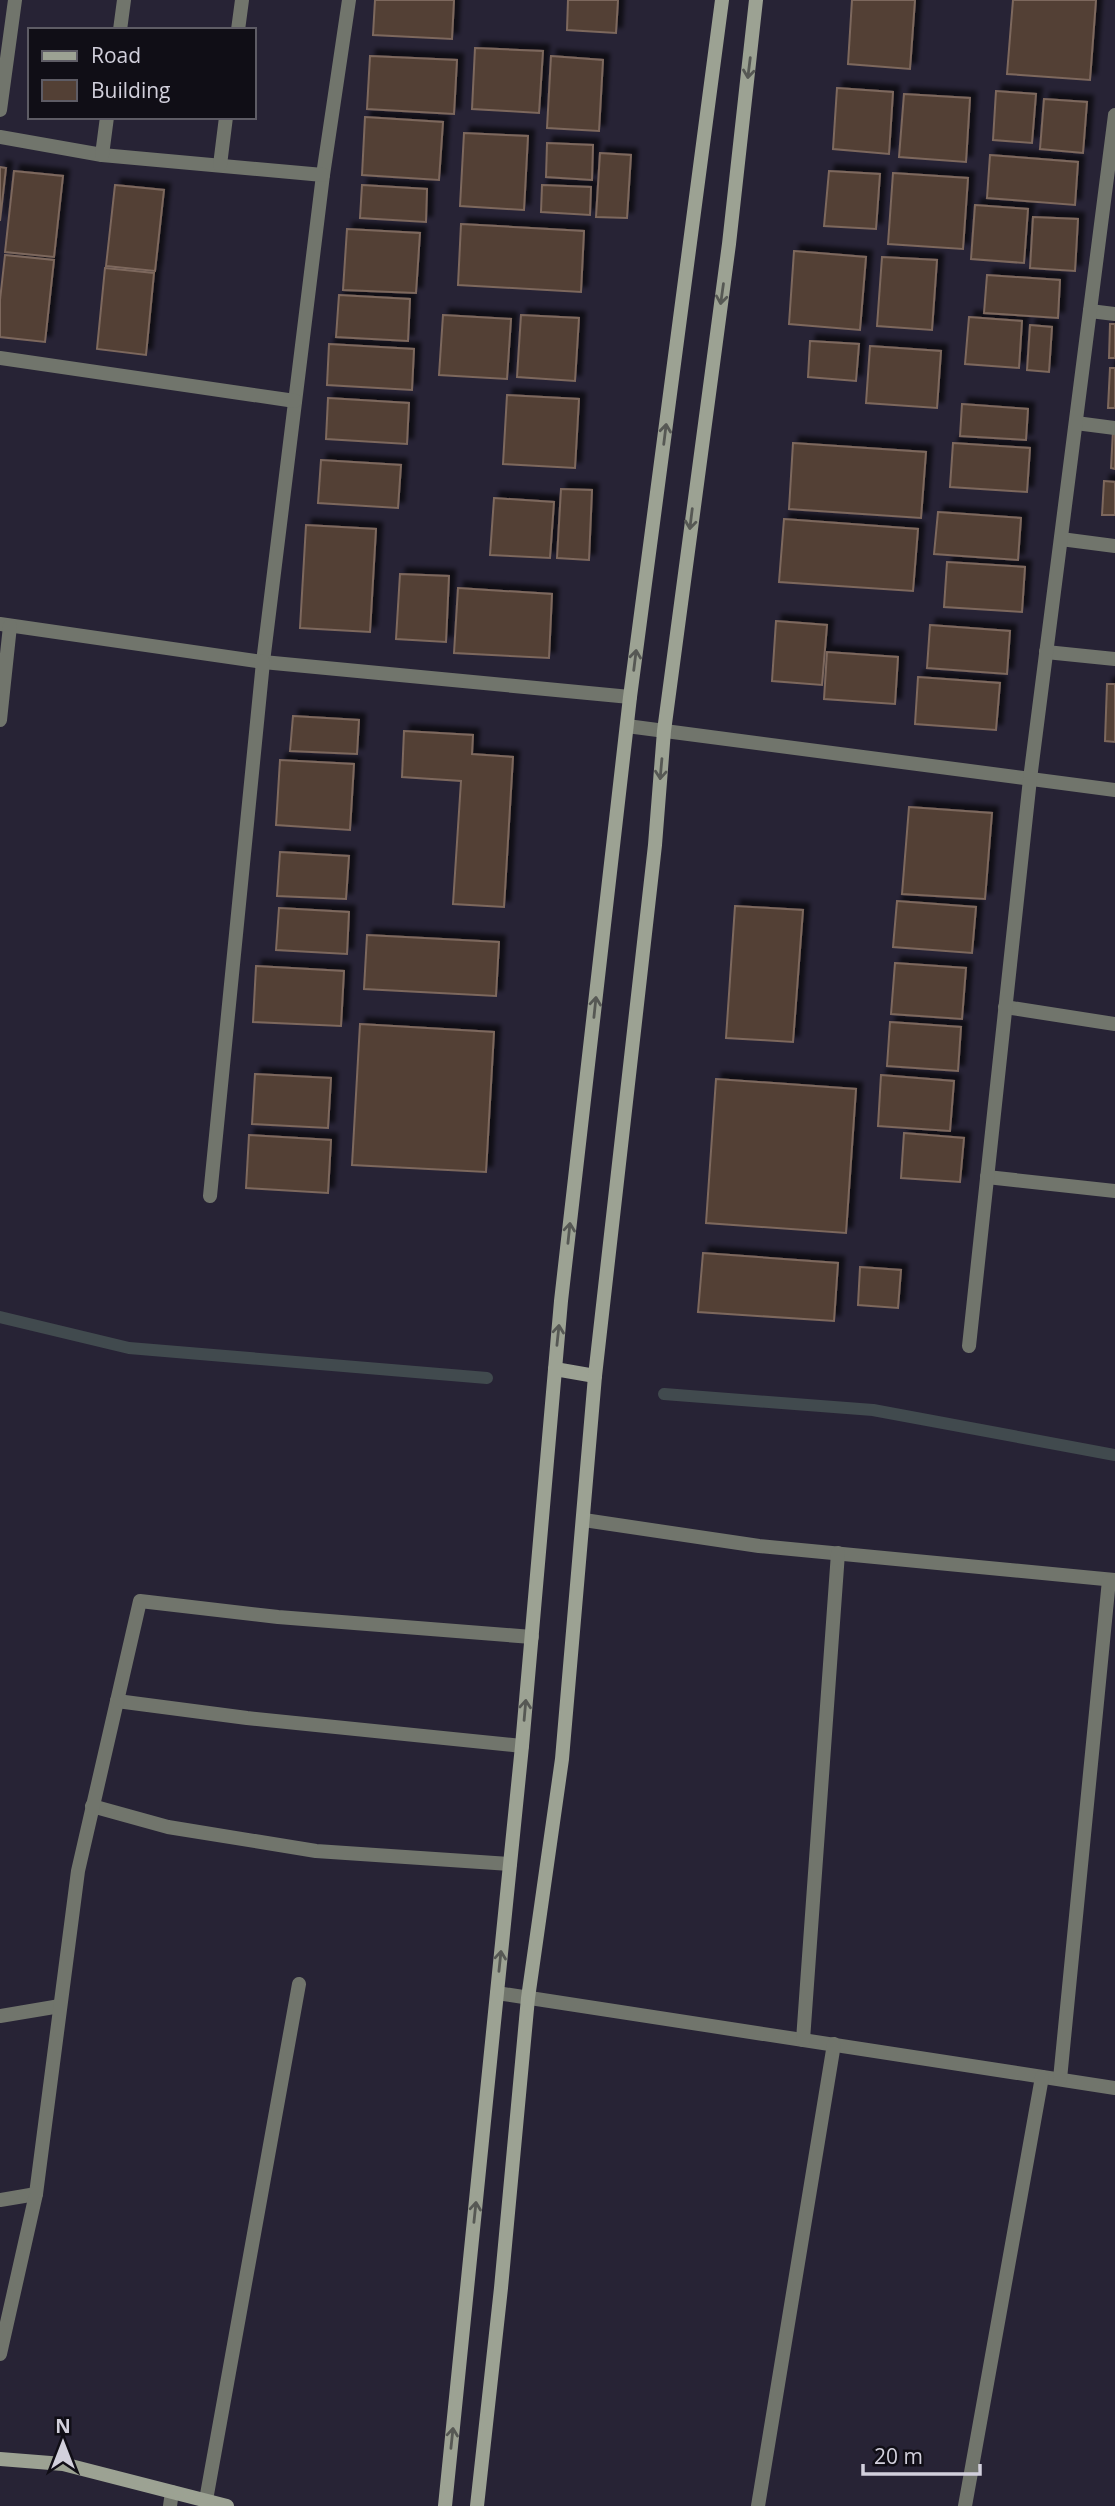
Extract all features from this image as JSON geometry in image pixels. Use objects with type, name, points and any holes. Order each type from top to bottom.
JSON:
[{"type":"main road","points":[[445,2506],[522,1746],[555,1369],[630,696],[722,0]]},
{"type":"main road","points":[[477,2506],[528,1998],[562,1759],[595,1376],[655,845],[664,731],[729,244],[757,0]]},
{"type":"main road","points":[[555,1369],[595,1376]]},
{"type":"main road","points":[[0,2459],[63,2464],[171,2499],[206,2500],[228,2506]]},
{"type":"street","points":[[0,110],[15,0]]},
{"type":"street","points":[[120,28],[124,0]]},
{"type":"street","points":[[238,28],[242,0]]},
{"type":"street","points":[[210,1196],[263,662],[323,175],[349,0]]},
{"type":"street","points":[[969,1346],[1030,779],[1090,311],[1110,201],[1115,115]]},
{"type":"street","points":[[102,155],[107,119]]},
{"type":"street","points":[[220,166],[226,119]]},
{"type":"street","points":[[0,137],[102,155],[323,175]]},
{"type":"street","points":[[1090,311],[1115,314]]},
{"type":"street","points":[[0,358],[295,401]]},
{"type":"street","points":[[1076,423],[1115,428]]},
{"type":"street","points":[[1061,539],[1115,546]]},
{"type":"street","points":[[0,720],[5,625],[263,662],[630,696]]},
{"type":"street","points":[[1046,652],[1115,659]]},
{"type":"street","points":[[627,726],[1115,790]]},
{"type":"street","points":[[1006,1007],[1115,1024]]},
{"type":"street","points":[[987,1177],[1115,1191]]},
{"type":"street","points":[[584,1520],[760,1546],[1112,1580],[1060,2079]]},
{"type":"street","points":[[803,2040],[838,1553]]},
{"type":"street","points":[[0,2354],[36,2194],[78,1871],[140,1601],[278,1617],[532,1637]]},
{"type":"street","points":[[117,1701],[247,1718],[522,1746]]},
{"type":"street","points":[[92,1806],[168,1827],[316,1851],[510,1864]]},
{"type":"street","points":[[206,2500],[299,1984]]},
{"type":"street","points":[[497,1993],[1115,2088]]},
{"type":"street","points":[[0,2016],[60,2006]]},
{"type":"street","points":[[758,2506],[834,2044]]},
{"type":"street","points":[[965,2506],[1042,2077]]},
{"type":"street","points":[[0,2200],[36,2194]]},
{"type":"building","points":[[375,0],[454,0],[452,39],[373,35]]},
{"type":"building","points":[[568,0],[618,0],[616,33],[567,30]]},
{"type":"building","points":[[852,0],[915,0],[910,69],[848,64]]},
{"type":"building","points":[[1013,0],[1096,0],[1090,80],[1007,74]]},
{"type":"building","points":[[475,48],[543,51],[539,113],[472,109]]},
{"type":"building","points":[[370,56],[457,60],[454,114],[367,109]]},
{"type":"building","points":[[551,56],[603,60],[599,131],[547,128]]},
{"type":"building","points":[[837,88],[893,92],[889,154],[833,149]]},
{"type":"building","points":[[996,91],[1036,94],[1032,143],[993,140]]},
{"type":"building","points":[[904,94],[970,98],[966,162],[899,157]]},
{"type":"building","points":[[1044,99],[1087,102],[1083,153],[1040,149]]},
{"type":"building","points":[[365,117],[443,122],[439,180],[362,175]]},
{"type":"building","points":[[464,133],[528,136],[524,210],[460,206]]},
{"type":"building","points":[[547,143],[593,145],[592,180],[546,177]]},
{"type":"building","points":[[600,153],[631,155],[627,218],[596,217]]},
{"type":"building","points":[[990,155],[1078,162],[1075,205],[987,198]]},
{"type":"building","points":[[0,167],[6,168],[0,221]]},
{"type":"building","points":[[14,171],[63,176],[54,257],[5,252]]},
{"type":"building","points":[[829,171],[880,174],[876,229],[824,226]]},
{"type":"building","points":[[893,173],[968,178],[963,249],[888,244]]},
{"type":"building","points":[[115,185],[164,190],[155,271],[106,266]]},
{"type":"building","points":[[362,185],[427,189],[426,222],[360,218]]},
{"type":"building","points":[[542,185],[591,187],[590,215],[541,212]]},
{"type":"building","points":[[975,205],[1028,209],[1024,263],[971,259]]},
{"type":"building","points":[[1033,217],[1078,219],[1075,271],[1030,268]]},
{"type":"building","points":[[461,224],[584,231],[581,292],[458,285]]},
{"type":"building","points":[[347,229],[420,233],[416,293],[343,290]]},
{"type":"building","points":[[794,251],[866,257],[860,330],[789,324]]},
{"type":"building","points":[[5,255],[54,260],[45,342],[0,337],[0,300]]},
{"type":"building","points":[[882,257],[937,260],[932,330],[877,326]]},
{"type":"building","points":[[105,268],[154,273],[146,355],[97,349]]},
{"type":"building","points":[[987,275],[1060,280],[1058,318],[984,313]]},
{"type":"building","points":[[339,295],[410,299],[408,341],[336,337]]},
{"type":"building","points":[[443,315],[511,319],[507,379],[439,375]]},
{"type":"building","points":[[521,315],[579,318],[575,381],[517,377]]},
{"type":"building","points":[[969,317],[1022,321],[1019,368],[965,364]]},
{"type":"building","points":[[1110,324],[1115,324],[1115,358],[1109,358]]},
{"type":"building","points":[[1030,325],[1052,327],[1049,372],[1027,370]]},
{"type":"building","points":[[810,341],[859,344],[856,381],[808,377]]},
{"type":"building","points":[[329,344],[414,349],[412,390],[327,385]]},
{"type":"building","points":[[870,346],[941,351],[937,408],[866,403]]},
{"type":"building","points":[[1110,368],[1115,368],[1115,408],[1108,408]]},
{"type":"building","points":[[507,395],[579,399],[575,468],[503,464]]},
{"type":"building","points":[[328,398],[409,403],[407,444],[326,439]]},
{"type":"building","points":[[962,404],[1028,409],[1026,440],[960,436]]},
{"type":"building","points":[[1115,430],[1115,469],[1111,468]]},
{"type":"building","points":[[793,443],[926,452],[921,518],[789,509]]},
{"type":"building","points":[[953,443],[1030,448],[1027,492],[950,487]]},
{"type":"building","points":[[321,460],[401,465],[398,508],[318,503]]},
{"type":"building","points":[[1104,481],[1115,482],[1115,515],[1102,515]]},
{"type":"building","points":[[561,489],[592,490],[589,560],[557,558]]},
{"type":"building","points":[[494,498],[554,502],[550,558],[490,555]]},
{"type":"building","points":[[938,512],[1021,518],[1018,560],[934,554]]},
{"type":"building","points":[[784,519],[918,529],[913,591],[779,582]]},
{"type":"building","points":[[306,525],[376,529],[370,632],[300,628]]},
{"type":"building","points":[[947,562],[1025,567],[1022,612],[944,607]]},
{"type":"building","points":[[400,574],[449,576],[446,642],[396,639]]},
{"type":"building","points":[[458,588],[552,594],[549,658],[454,653]]},
{"type":"building","points":[[776,621],[827,625],[822,685],[772,681]]},
{"type":"building","points":[[930,625],[1010,631],[1007,674],[927,668]]},
{"type":"building","points":[[827,652],[898,657],[895,704],[824,699]]},
{"type":"building","points":[[918,677],[1000,683],[996,730],[915,724]]},
{"type":"building","points":[[1107,684],[1115,684],[1115,742],[1105,741]]},
{"type":"building","points":[[293,716],[359,720],[357,754],[290,751]]},
{"type":"building","points":[[404,731],[473,735],[472,754],[513,757],[504,907],[453,904],[461,781],[402,777]]},
{"type":"building","points":[[280,760],[354,764],[350,830],[276,825]]},
{"type":"building","points":[[909,807],[992,813],[985,899],[902,894]]},
{"type":"building","points":[[280,852],[349,856],[346,899],[277,896]]},
{"type":"building","points":[[897,901],[976,907],[972,953],[893,947]]},
{"type":"building","points":[[735,906],[803,910],[793,1042],[726,1038]]},
{"type":"building","points":[[279,908],[349,912],[347,954],[276,950]]},
{"type":"building","points":[[367,935],[499,942],[496,996],[364,989]]},
{"type":"building","points":[[895,963],[966,968],[962,1019],[891,1014]]},
{"type":"building","points":[[256,966],[344,971],[341,1026],[253,1022]]},
{"type":"building","points":[[890,1022],[961,1027],[958,1071],[887,1066]]},
{"type":"building","points":[[360,1024],[494,1032],[486,1172],[352,1165]]},
{"type":"building","points":[[255,1074],[331,1078],[328,1128],[252,1124]]},
{"type":"building","points":[[881,1075],[954,1081],[950,1131],[878,1126]]},
{"type":"building","points":[[716,1079],[856,1089],[846,1233],[706,1223]]},
{"type":"building","points":[[904,1133],[964,1138],[960,1182],[901,1178]]},
{"type":"building","points":[[249,1135],[331,1140],[328,1193],[246,1188]]},
{"type":"building","points":[[703,1253],[838,1263],[834,1321],[698,1312]]},
{"type":"building","points":[[860,1267],[901,1270],[898,1308],[858,1305]]},
{"type":"waterway","points":[[0,1317],[129,1348],[487,1378]]},
{"type":"waterway","points":[[664,1394],[873,1410],[1115,1455]]}]
